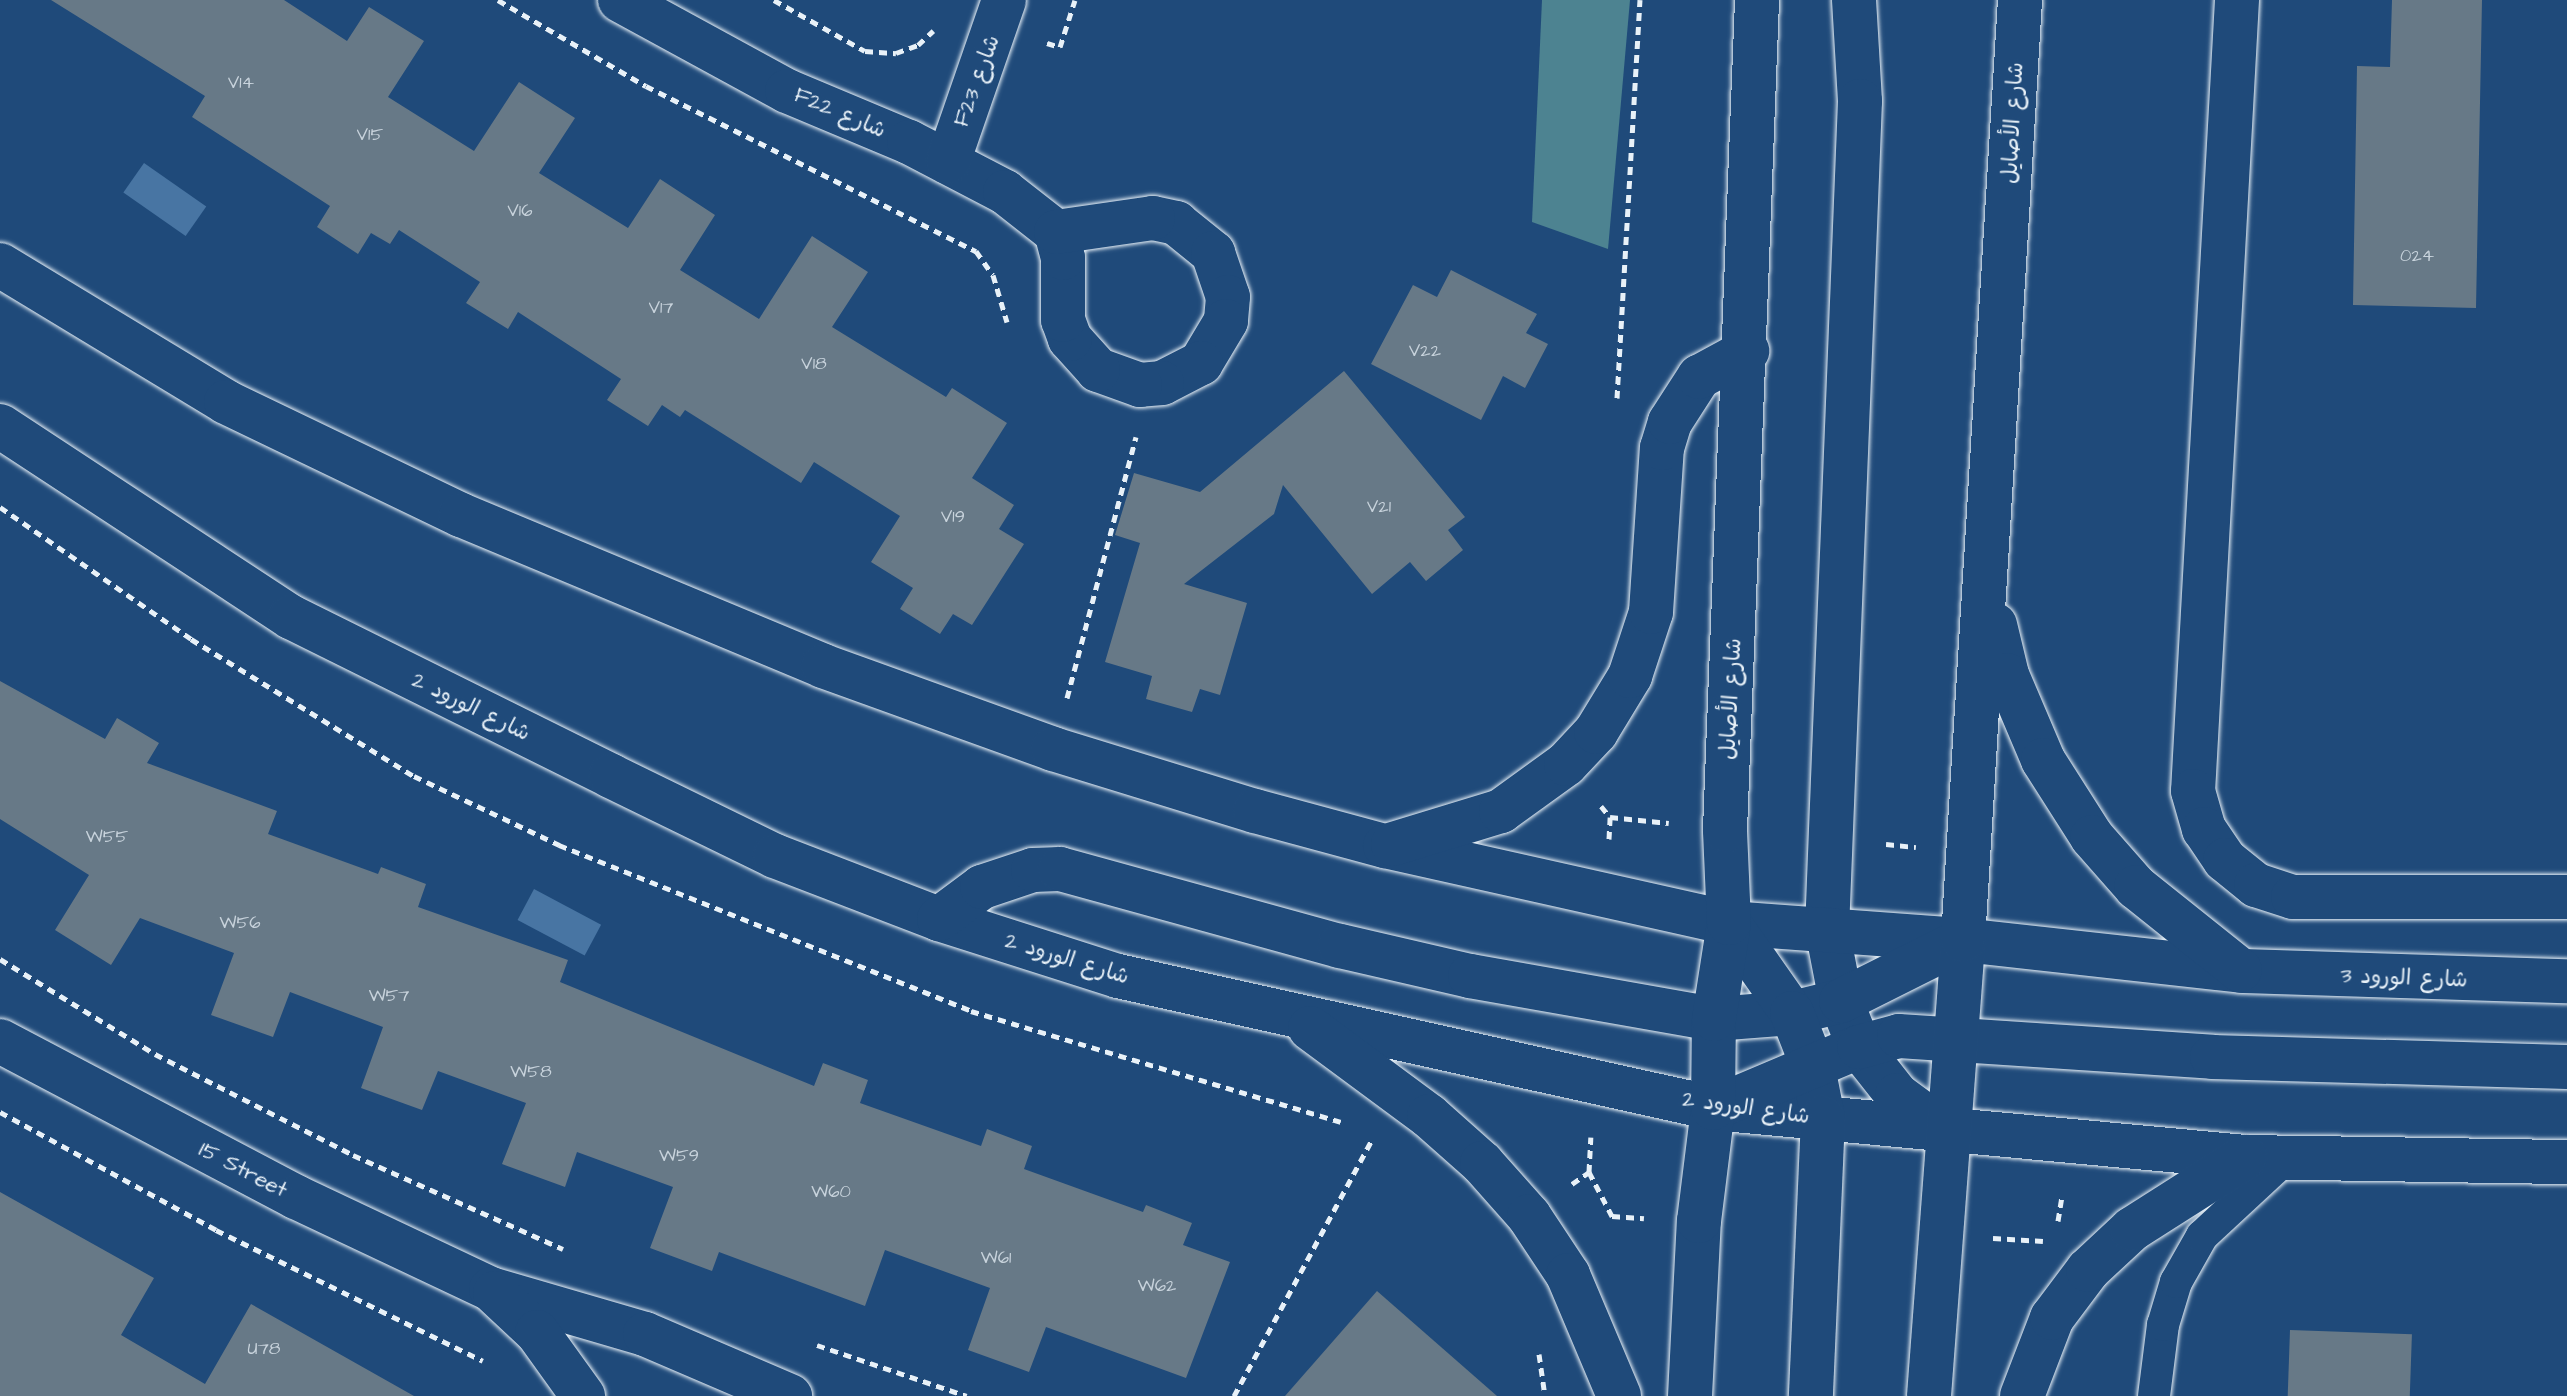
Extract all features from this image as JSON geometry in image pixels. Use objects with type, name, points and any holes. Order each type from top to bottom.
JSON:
[{"type":"street","name":"F22 شارع","points":[[620,0],[787,91],[948,162],[1005,192],[1056,232]]},
{"type":"street","name":"شارع الأصايل","points":[[1690,1396],[1699,1221],[1713,1108],[1714,1019],[1729,923],[1725,830],[1747,351],[1757,0]]},
{"type":"street","points":[[1854,0],[1860,101],[1827,929],[1841,1001],[1859,1047],[1897,1095],[1946,1131]]},
{"type":"street","name":"شارع الأصايل","points":[[1929,1396],[1946,1131],[1963,940],[2020,0]]},
{"type":"street","points":[[2237,0],[2194,765],[2193,791],[2204,829],[2225,860],[2256,885],[2293,897],[2567,897]]},
{"type":"street","name":"F23 شارع","points":[[948,162],[1000,13]]},
{"type":"street","points":[[1153,218],[1176,223],[1213,253],[1228,297],[1216,344],[1201,363],[1182,375],[1140,385],[1098,370],[1070,339],[1063,320],[1063,258],[1056,232],[1153,218]]},
{"type":"street","points":[[0,265],[112,337],[342,461],[823,666],[1053,749],[1385,846],[1729,923],[1963,940],[2242,971]]},
{"type":"street","points":[[1385,846],[1501,811],[1566,764],[1596,732],[1630,676],[1651,612],[1662,448],[1670,422],[1699,377],[1747,351]]},
{"type":"street","name":"شارع الورود 2","points":[[0,426],[291,617],[775,856],[939,919],[1118,976],[1713,1108],[2265,1158]]},
{"type":"street","points":[[1986,585],[2007,675],[2037,746],[2092,837],[2146,896],[2242,971]]},
{"type":"street","points":[[939,919],[982,887],[1033,870],[1060,869],[1369,952],[1714,1019],[1792,1013],[1841,1001],[1963,940]]},
{"type":"street","points":[[1729,923],[1792,1013],[1813,1067],[1823,1118],[1811,1396]]},
{"type":"street","name":"شارع الورود 3","points":[[2242,971],[2567,981]]},
{"type":"street","points":[[1296,1017],[1429,1116],[1482,1163],[1529,1216],[1568,1275],[1619,1396]]},
{"type":"street","points":[[1713,1108],[1859,1047],[1899,1036],[2212,1057],[2567,1067]]},
{"type":"street","name":"I5 Street","points":[[0,1041],[282,1191],[491,1289],[645,1334],[790,1396]]},
{"type":"street","points":[[2022,1396],[2052,1318],[2088,1270],[2132,1229],[2265,1158],[2567,1162]]},
{"type":"street","name":"I5 Street","points":[[491,1289],[537,1332],[583,1396]]},
{"type":"lane","points":[[2154,1396],[2163,1325],[2183,1270],[2202,1236],[2265,1158]]},
{"type":"path","points":[[498,0],[646,86],[976,251],[993,275],[1012,335]]},
{"type":"path","points":[[774,0],[865,51],[896,53],[918,45],[935,29],[944,9],[1000,13]]},
{"type":"path","points":[[1617,412],[1640,0]]},
{"type":"path","points":[[1053,749],[1137,435],[1140,385]]},
{"type":"path","points":[[1122,431],[1137,435]]},
{"type":"path","points":[[0,507],[191,639],[389,761],[559,845],[971,1011],[1347,1124]]},
{"type":"path","points":[[0,959],[155,1054],[254,1104],[576,1254]]},
{"type":"path","points":[[0,1112],[216,1230],[489,1364]]},
{"type":"green space","points":[[1542,0],[1630,0],[1608,249],[1532,222]]},
{"type":"water","points":[[144,163],[206,207],[186,236],[123,192]]},
{"type":"water","points":[[534,889],[601,925],[585,956],[518,920]]},
{"type":"building","points":[[51,0],[284,0],[347,41],[369,7],[424,41],[388,97],[474,151],[519,82],[575,118],[539,173],[628,228],[660,179],[715,215],[680,270],[759,319],[812,236],[868,272],[832,327],[946,397],[952,388],[1007,423],[972,478],[1014,505],[999,529],[1024,544],[972,625],[953,614],[940,634],[900,609],[913,588],[871,562],[900,516],[814,462],[801,483],[685,410],[680,417],[662,405],[648,426],[607,400],[621,379],[518,312],[508,329],[466,303],[480,282],[399,230],[390,244],[371,233],[358,254],[317,227],[330,206],[192,117],[205,96]]},
{"type":"building","points":[[2392,0],[2482,0],[2476,308],[2353,305],[2357,66],[2390,67]]},
{"type":"building","points":[[1451,270],[1537,314],[1526,333],[1548,344],[1525,388],[1503,376],[1481,420],[1371,364],[1413,285],[1437,297]]},
{"type":"building","points":[[1344,371],[1465,517],[1448,530],[1463,550],[1426,581],[1410,562],[1372,594],[1283,485],[1274,514],[1184,584],[1247,603],[1220,695],[1200,689],[1192,712],[1146,699],[1152,676],[1105,662],[1140,543],[1115,535],[1134,473],[1200,492]]},
{"type":"building","points":[[0,681],[105,739],[117,718],[159,743],[147,763],[277,811],[268,834],[378,874],[381,867],[426,884],[418,907],[568,960],[560,982],[814,1086],[823,1063],[868,1080],[860,1103],[981,1146],[987,1129],[1032,1146],[1024,1169],[1143,1212],[1146,1205],[1192,1223],[1183,1245],[1230,1262],[1186,1378],[1046,1327],[1029,1372],[968,1350],[990,1288],[885,1250],[865,1306],[719,1252],[712,1271],[650,1248],[673,1187],[577,1152],[565,1187],[502,1164],[526,1103],[438,1071],[422,1110],[361,1088],[383,1027],[290,992],[273,1037],[211,1015],[234,953],[140,918],[111,965],[55,930],[89,875],[0,819]]},
{"type":"building","points":[[0,1192],[154,1278],[121,1335],[205,1384],[251,1304],[414,1396],[0,1396]]},
{"type":"building","points":[[1377,1291],[1497,1396],[1285,1396]]},
{"type":"building","points":[[2290,1330],[2412,1334],[2410,1396],[2288,1396]]}]
